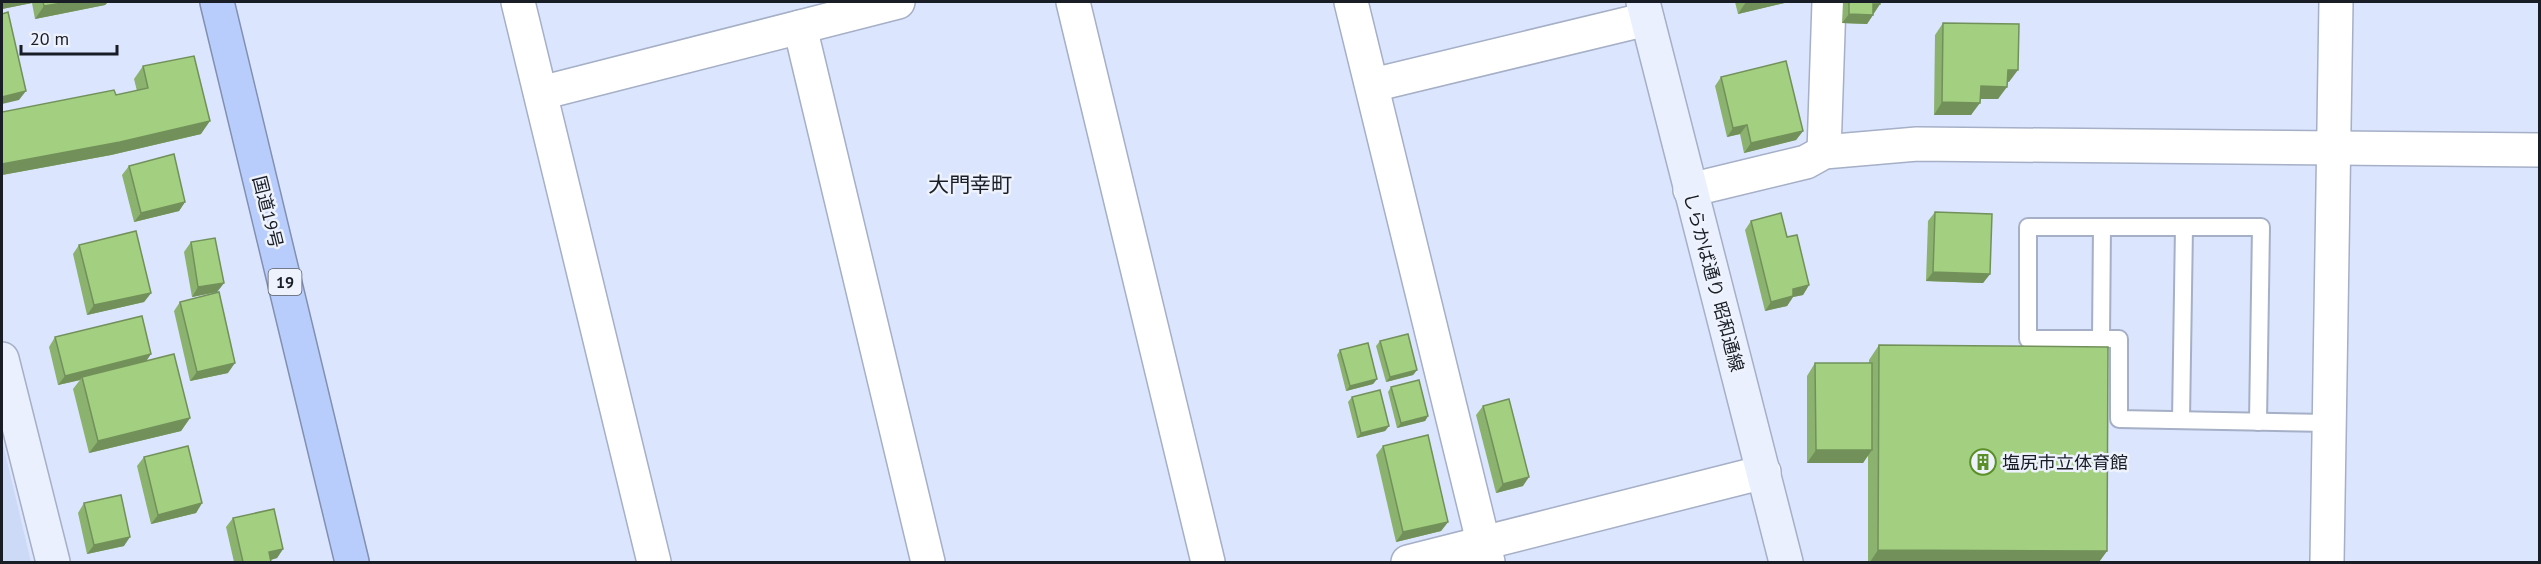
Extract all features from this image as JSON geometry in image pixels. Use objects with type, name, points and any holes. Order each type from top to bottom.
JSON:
[{"type":"highway","name":"国道19号","points":[[217,2],[352,562]]},
{"type":"street","points":[[518,2],[654,562]]},
{"type":"street","points":[[541,93],[898,2]]},
{"type":"street","points":[[1073,2],[1208,562]]},
{"type":"street","points":[[1351,2],[1486,553]]},
{"type":"street","points":[[1824,152],[1829,2]]},
{"type":"street","points":[[2327,562],[2336,2]]},
{"type":"street","points":[[1373,85],[1645,10]]},
{"type":"street","name":"しらかば通り 昭和通線","points":[[1645,10],[1786,562]]},
{"type":"street","points":[[800,27],[928,562]]},
{"type":"street","points":[[1690,190],[1806,162],[1824,152],[1917,144],[2540,150]]},
{"type":"street","points":[[2,359],[53,562]]},
{"type":"street","points":[[1408,562],[1486,553],[1764,472]]},
{"type":"lane","points":[[2258,422],[2261,227],[2028,227],[2028,339],[2119,339],[2119,419],[2258,422],[2328,423]]},
{"type":"lane","points":[[2101,339],[2102,227]]},
{"type":"lane","points":[[2181,420],[2184,227]]},
{"type":"shaded area","points":[[2,440],[31,562],[2,562]]},
{"type":"building","points":[[43,2],[68,2],[44,6]]},
{"type":"building","points":[[1849,2],[1880,2],[1880,4],[1873,4],[1873,15],[1849,14]]},
{"type":"building","points":[[8,12],[26,91],[2,97],[2,14]]},
{"type":"building","points":[[1943,23],[2019,24],[2018,70],[2008,70],[2007,87],[1981,86],[1980,103],[1942,102]]},
{"type":"building","points":[[194,56],[210,121],[120,142],[2,164],[2,112],[114,90],[116,95],[148,88],[143,66]]},
{"type":"building","points":[[1786,61],[1803,131],[1751,143],[1747,125],[1733,128],[1721,77]]},
{"type":"building","points":[[174,154],[185,202],[141,213],[129,166]]},
{"type":"building","points":[[1935,212],[1992,214],[1990,274],[1933,272]]},
{"type":"building","points":[[1781,213],[1787,237],[1797,235],[1809,285],[1793,289],[1793,296],[1771,302],[1751,221]]},
{"type":"building","points":[[136,231],[151,293],[94,305],[79,245]]},
{"type":"building","points":[[215,238],[224,283],[198,287],[191,242]]},
{"type":"building","points":[[219,292],[235,363],[197,372],[180,302]]},
{"type":"building","points":[[142,316],[151,354],[65,376],[55,337]]},
{"type":"building","points":[[1408,334],[1417,370],[1390,377],[1380,341]]},
{"type":"building","points":[[1368,343],[1377,379],[1350,386],[1340,350]]},
{"type":"building","name":"塩尻市立体育館","points":[[1879,345],[2108,347],[2107,551],[1878,550]]},
{"type":"building","points":[[174,354],[190,418],[98,441],[82,377]]},
{"type":"building","points":[[1815,363],[1872,363],[1872,450],[1816,450]]},
{"type":"building","points":[[1419,380],[1428,416],[1401,423],[1391,387]]},
{"type":"building","points":[[1380,390],[1389,426],[1361,433],[1352,397]]},
{"type":"building","points":[[1509,399],[1529,477],[1503,484],[1483,406]]},
{"type":"building","points":[[1428,435],[1448,522],[1403,532],[1383,446]]},
{"type":"building","points":[[188,446],[202,503],[158,515],[144,457]]},
{"type":"building","points":[[121,495],[130,537],[94,545],[84,503]]},
{"type":"building","points":[[274,509],[283,549],[269,552],[271,562],[243,562],[233,518]]},
{"type":"place","name":"塩尻市立体育館","points":[[1983,462]]},
{"type":"district","name":"大門幸町","points":[[970,184]]}]
